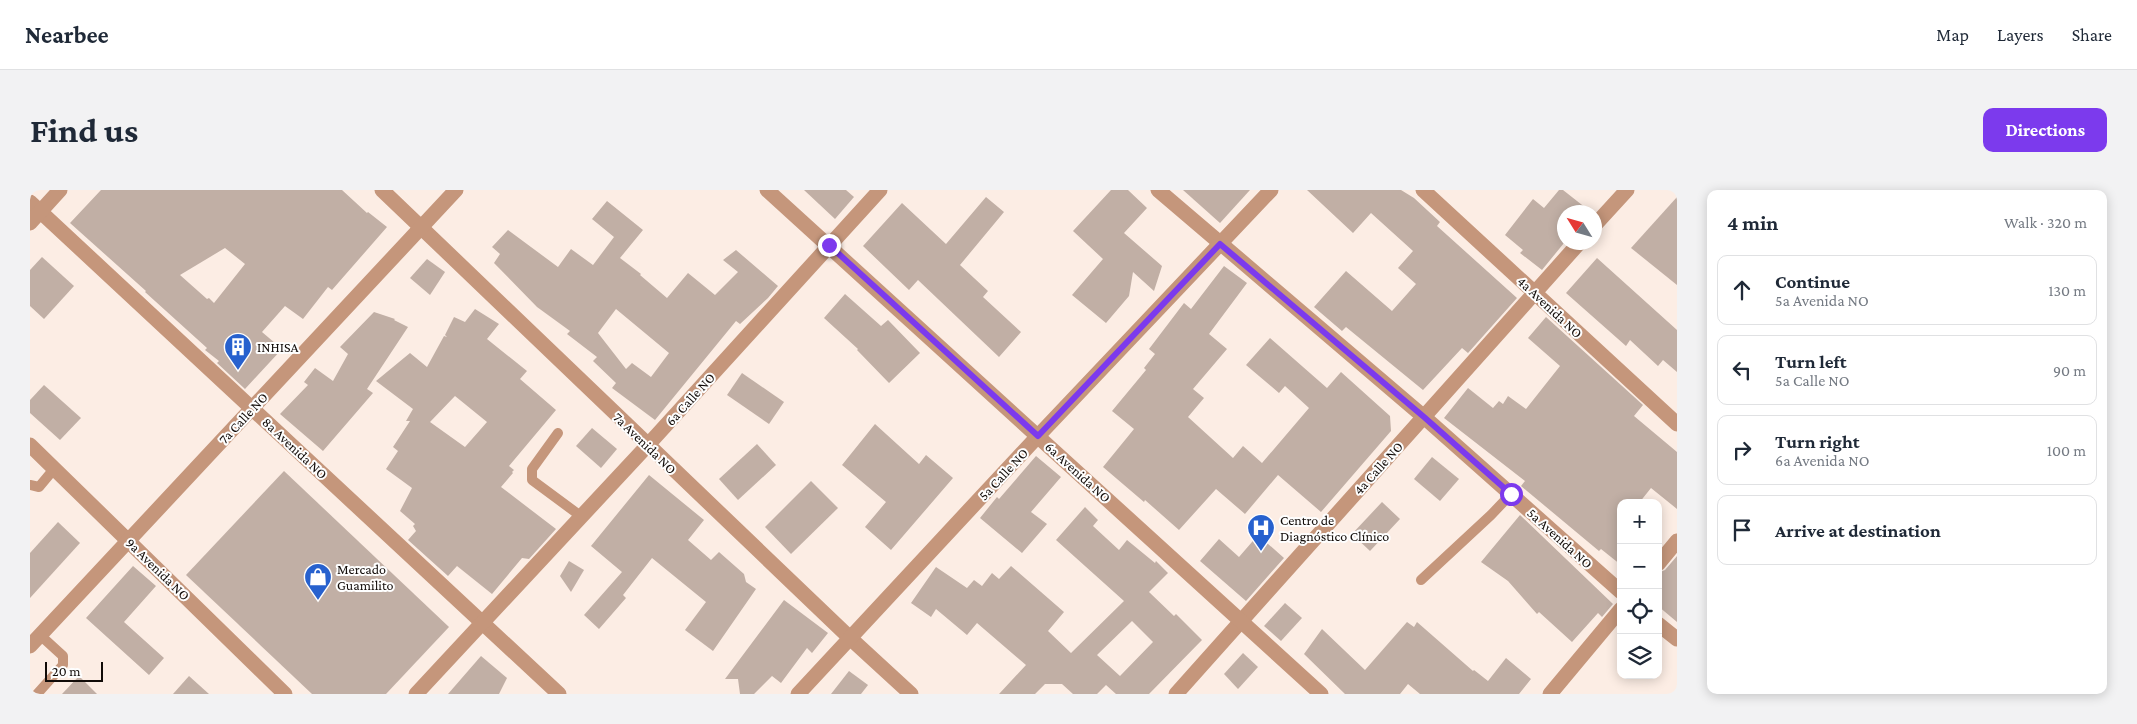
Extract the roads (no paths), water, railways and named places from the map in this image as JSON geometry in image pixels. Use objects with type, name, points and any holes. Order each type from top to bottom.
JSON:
[{"type":"street","points":[[33,212],[60,190]]},
{"type":"street","name":"7a Avenida NO","points":[[382,190],[648,446],[911,694]]},
{"type":"street","name":"7a Calle NO","points":[[35,640],[456,190]]},
{"type":"street","name":"6a Avenida NO","points":[[767,190],[1321,694]]},
{"type":"street","name":"6a Calle NO","points":[[416,694],[648,446],[880,190]]},
{"type":"street","name":"5a Avenida NO","points":[[1158,190],[1424,417],[1618,589]]},
{"type":"street","name":"5a Calle NO","points":[[798,694],[1038,436],[1271,190]]},
{"type":"street","name":"4a Avenida NO","points":[[1423,190],[1677,424]]},
{"type":"street","points":[[1602,217],[1627,190]]},
{"type":"street","name":"8a Avenida NO","points":[[33,212],[252,408],[559,694]]},
{"type":"street","name":"4a Calle NO","points":[[1176,694],[1573,250]]},
{"type":"street","name":"9a Avenida NO","points":[[30,446],[285,694]]},
{"type":"street","points":[[1662,559],[1677,541]]},
{"type":"street","points":[[1550,694],[1617,614]]},
{"type":"street","points":[[1662,627],[1677,640]]},
{"type":"lane","points":[[558,434],[532,469],[532,480],[582,517]]},
{"type":"lane","points":[[30,485],[39,486],[54,469]]},
{"type":"lane","points":[[1421,580],[1511,494]]},
{"type":"lane","points":[[35,640],[64,656],[65,660],[63,665],[37,694]]},
{"type":"place","name":"INHISA","points":[[238,371]]},
{"type":"place","name":"Centro de Diagnóstico Clínico","points":[[1261,552]]},
{"type":"place","name":"Mercado Guamilito","points":[[318,601]]}]
